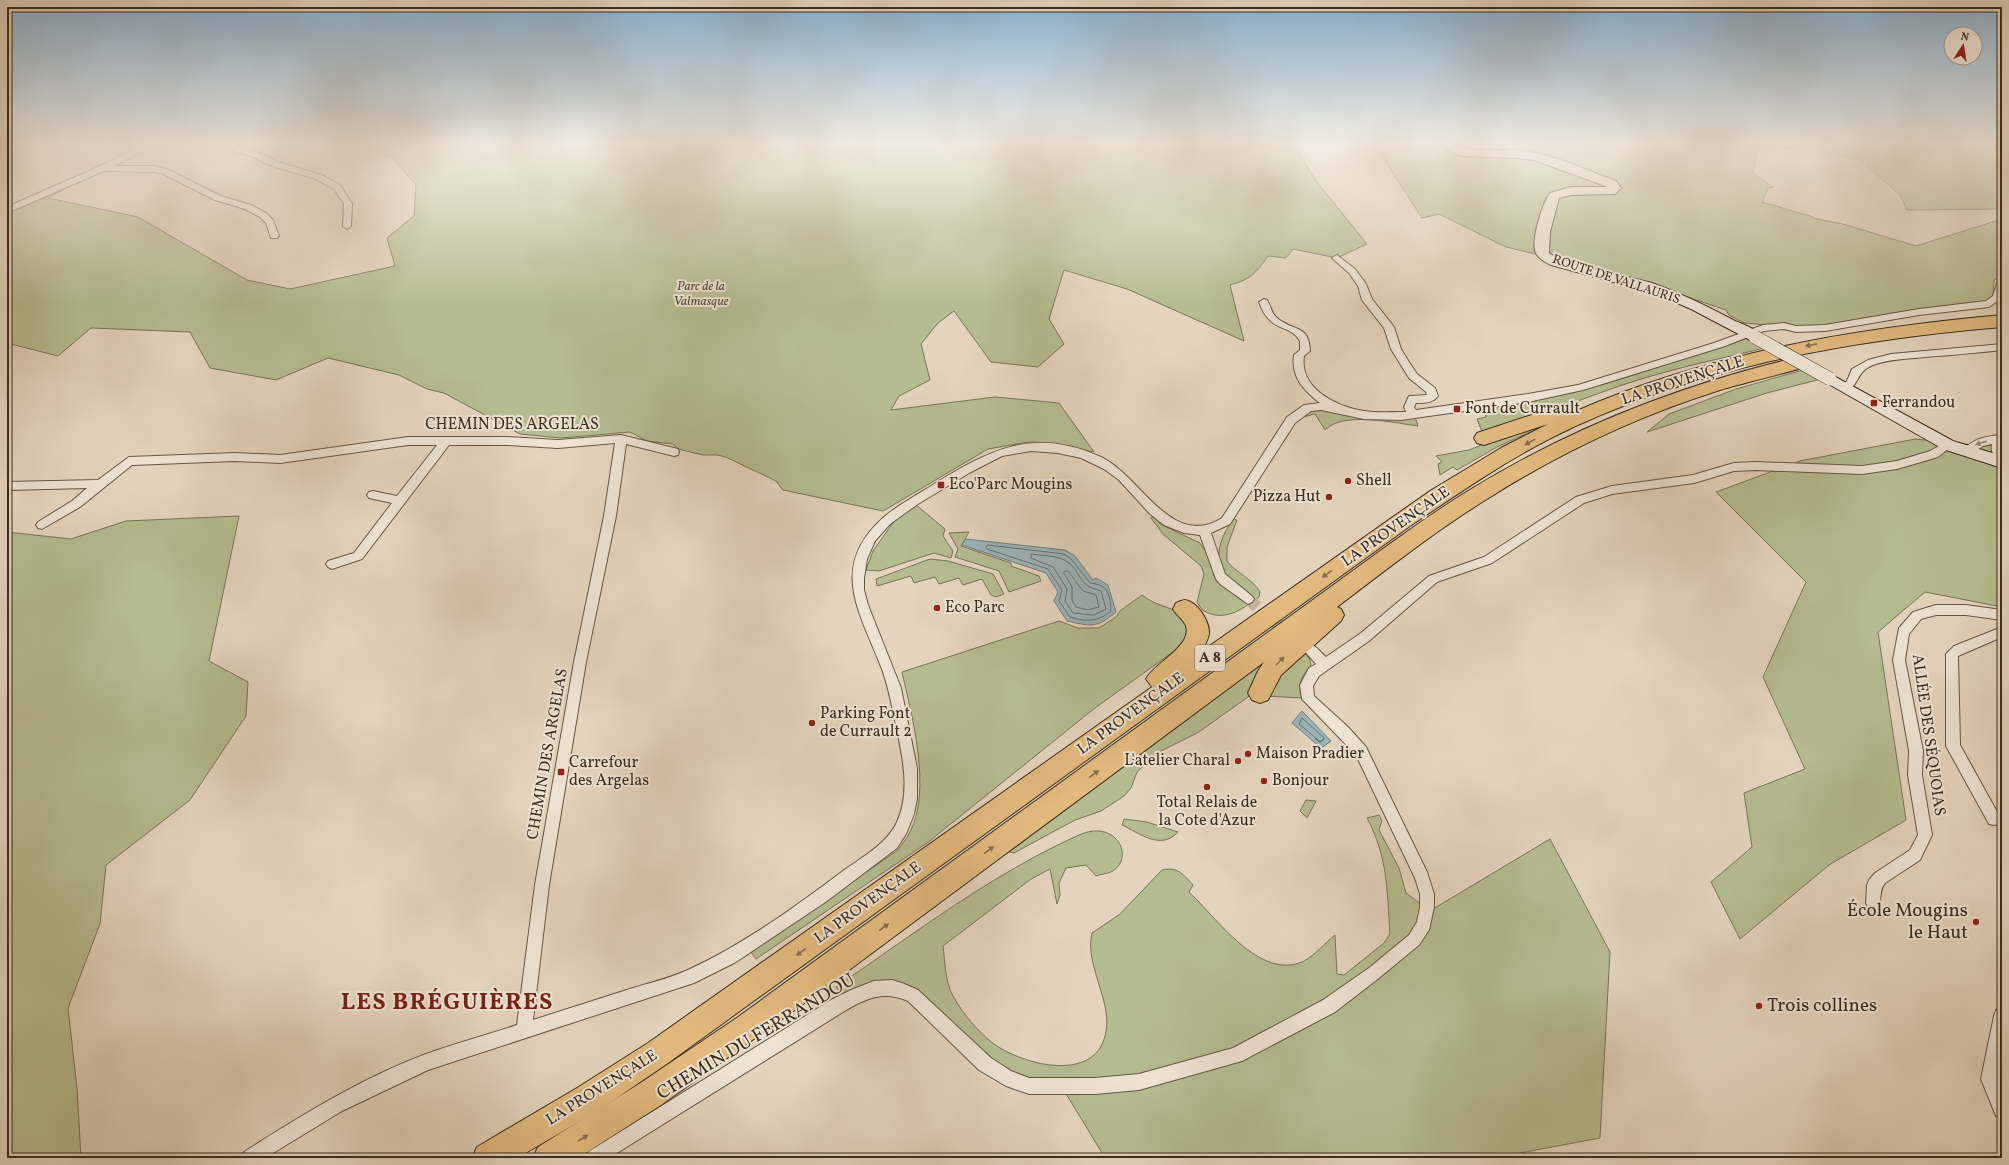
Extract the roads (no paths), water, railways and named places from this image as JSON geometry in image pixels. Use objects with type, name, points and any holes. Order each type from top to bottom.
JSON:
[{"type":"highway","name":"LA PROVENÇALE","points":[[488,1158],[588,1099],[658,1053],[1379,537],[1461,481],[1545,434],[1653,388],[1701,372],[1796,348],[1838,340],[1927,327],[2002,321]]},
{"type":"highway","name":"LA PROVENÇALE","points":[[549,1158],[606,1124],[667,1084],[779,1004],[1446,516],[1524,467],[1585,435],[1640,411],[1710,386],[1784,366],[1861,351],[1940,340],[2002,334]]},
{"type":"highway","points":[[1484,438],[1645,383],[1701,372]]},
{"type":"highway","points":[[1260,693],[1266,678],[1283,658],[1387,572],[1446,516]]},
{"type":"highway","points":[[930,858],[996,798],[1177,665],[1240,622],[1254,603]]},
{"type":"highway","points":[[1177,665],[1198,636],[1196,622],[1184,609]]},
{"type":"highway","points":[[779,1004],[871,953]]},
{"type":"main road","name":"ROUTE DE VALLAURIS","points":[[1554,196],[1550,206],[1542,248],[1545,256],[1556,262],[1646,287],[1675,297],[1752,335],[1948,445],[2002,462]]},
{"type":"street","points":[[7,210],[38,196]]},
{"type":"street","points":[[215,196],[248,207],[263,215],[270,222],[274,236]]},
{"type":"street","points":[[343,196],[348,204],[347,226]]},
{"type":"street","points":[[1337,258],[1352,271],[1363,286],[1367,300],[1389,327],[1396,349],[1413,376],[1431,390],[1433,396],[1428,399],[1414,399],[1409,407],[1413,415]]},
{"type":"street","points":[[250,1158],[354,1095],[390,1077],[427,1062],[524,1029],[689,978],[711,968],[822,896],[892,843],[900,832],[910,805],[912,783],[909,757],[892,680],[859,594],[859,572],[864,549],[878,529],[896,512],[972,467],[1004,451],[1024,448],[1048,448],[1076,453],[1106,465],[1124,477],[1169,523],[1190,530],[1205,531],[1213,529],[1226,521],[1291,420],[1308,408],[1321,406],[1364,415],[1382,417],[1413,415],[1528,398],[1579,388],[1752,335],[1756,330],[1784,326],[1796,329],[1825,328],[1918,312],[1990,304],[1998,297],[1998,292],[2002,283]]},
{"type":"street","points":[[1264,302],[1266,312],[1273,320],[1301,333],[1306,343],[1305,352],[1299,355],[1297,363],[1300,376],[1305,386],[1334,408]]},
{"type":"street","points":[[1845,388],[1851,383],[1856,371],[1868,363],[1891,357],[2002,347]]},
{"type":"street","points":[[621,439],[674,452]]},
{"type":"street","name":"CHEMIN DES ARGELAS","points":[[42,525],[76,504],[129,461],[235,457],[280,458],[408,441],[507,441],[558,444],[621,439],[610,516],[580,662],[542,885],[524,1029]]},
{"type":"street","points":[[1968,452],[1972,446],[1978,443],[2000,439]]},
{"type":"street","points":[[2000,439],[1996,449],[2002,458]]},
{"type":"street","points":[[332,564],[358,556],[446,442]]},
{"type":"street","name":"CHEMIN DU FERRANDOU","points":[[594,1158],[860,992],[876,988],[888,987],[903,990],[913,995],[985,1064],[1006,1078],[1029,1086],[1095,1086],[1139,1082],[1236,1055],[1329,1006],[1374,973],[1414,940],[1424,925],[1427,907],[1425,887],[1422,877],[1361,751],[1343,731],[1308,699],[1305,690],[1310,676],[1365,637],[1433,579],[1488,560],[1580,500],[1612,490],[1694,479],[1713,472],[1734,468],[1755,466],[1862,470],[1897,465],[1934,454],[1948,445]]},
{"type":"street","points":[[7,486],[100,484]]},
{"type":"street","points":[[373,495],[400,502]]},
{"type":"street","points":[[1205,531],[1220,576],[1254,603]]},
{"type":"street","name":"ALLÉE DES SÉQUOIAS","points":[[1873,903],[1874,885],[1880,878],[1915,855],[1925,835],[1915,775],[1916,751],[1899,660],[1902,632],[1917,615],[1936,610],[1966,610],[2002,616]]},
{"type":"street","points":[[1994,820],[1953,746],[1952,654],[1958,650],[2002,632]]},
{"type":"street","points":[[1308,648],[1325,664]]},
{"type":"street","points":[[2002,1016],[1989,1079],[2002,1110]]},
{"type":"water","points":[[966,539],[1065,550],[1075,556],[1093,580],[1096,578],[1108,585],[1116,612],[1098,624],[1093,625],[1067,621],[1054,601],[1058,592],[1046,573],[962,545]]},
{"type":"water","points":[[1302,711],[1331,741],[1321,748],[1292,723]]},
{"type":"tunnel","points":[[1248,599],[1290,634]]},
{"type":"place","name":"Ferrandou","points":[[1874,403]]},
{"type":"place","name":"Font de Currault","points":[[1457,409]]},
{"type":"place","name":"Shell","points":[[1348,481]]},
{"type":"place","name":"Eco'Parc Mougins","points":[[941,485]]},
{"type":"place","name":"Pizza Hut","points":[[1329,497]]},
{"type":"place","name":"Eco Parc","points":[[937,608]]},
{"type":"place","name":"Parking Font de Currault 2","points":[[812,723]]},
{"type":"place","name":"Maison Pradier","points":[[1248,754]]},
{"type":"place","name":"L'atelier Charal","points":[[1238,761]]},
{"type":"place","name":"Carrefour des Argelas","points":[[561,772]]},
{"type":"place","name":"Bonjour","points":[[1264,781]]},
{"type":"place","name":"Total Relais de la Cote d'Azur","points":[[1207,787]]},
{"type":"place","name":"École Mougins le Haut","points":[[1976,922]]},
{"type":"place","name":"Trois collines","points":[[1759,1006]]},
{"type":"district","name":"LES BRÉGUIÈRES","points":[[447,1003]]},
{"type":"park label","name":"Parc de la Valmasque","points":[[701,294]]}]
